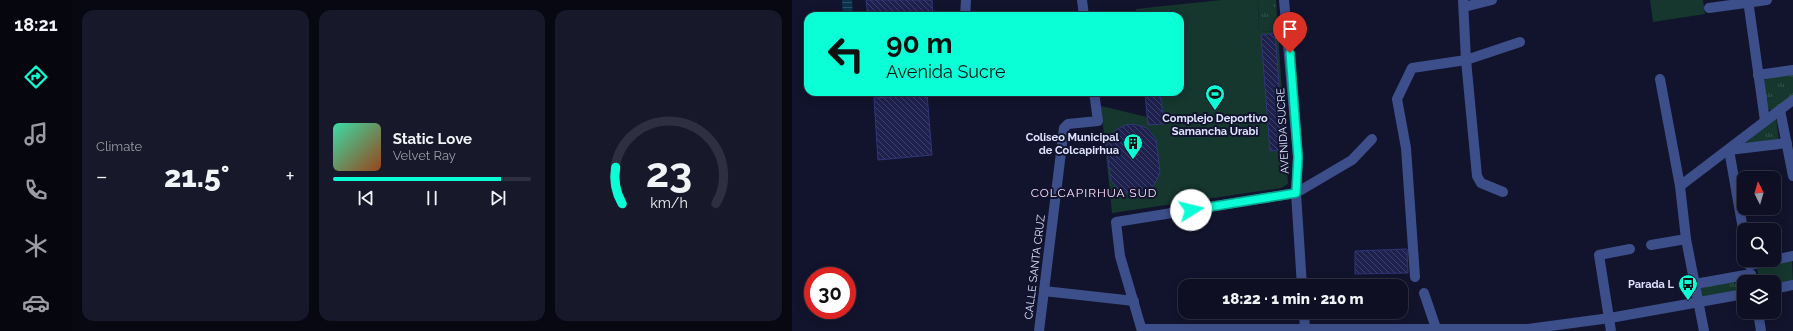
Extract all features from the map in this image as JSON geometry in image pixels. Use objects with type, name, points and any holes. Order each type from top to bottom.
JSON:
[{"type":"street","points":[[965,12],[966,0]]},
{"type":"street","points":[[1082,0],[1084,12]]},
{"type":"street","name":"AVENIDA SUCRE","points":[[1284,0],[1298,157],[1296,193],[1302,279]]},
{"type":"street","points":[[1492,0],[1463,4],[1466,60],[1477,176],[1481,183],[1503,192]]},
{"type":"street","points":[[1709,8],[1767,0]]},
{"type":"street","points":[[1748,2],[1766,121]]},
{"type":"street","points":[[1415,277],[1406,148],[1397,99],[1412,68],[1466,60],[1520,42]]},
{"type":"street","points":[[1758,75],[1793,70]]},
{"type":"street","points":[[1660,79],[1680,186],[1686,239],[1704,331]]},
{"type":"street","name":"CALLE SANTA CRUZ","points":[[1039,331],[1064,128],[1068,124],[1098,121],[1095,96]]},
{"type":"street","points":[[1680,186],[1793,100]]},
{"type":"street","points":[[1780,110],[1793,176]]},
{"type":"street","points":[[1372,139],[1352,160],[1296,193],[1116,222],[1120,256],[1128,288],[1134,301],[1142,330],[1528,329],[1610,318],[1737,295]]},
{"type":"street","points":[[1729,150],[1787,143]]},
{"type":"street","points":[[1729,150],[1742,223]]},
{"type":"street","points":[[1651,245],[1686,239]]},
{"type":"street","points":[[1611,331],[1599,255],[1630,249]]},
{"type":"street","points":[[1695,284],[1750,270],[1793,256]]},
{"type":"street","points":[[1781,288],[1793,285]]},
{"type":"street","points":[[1044,291],[1134,301]]},
{"type":"street","points":[[1424,293],[1436,330]]},
{"type":"street","points":[[1304,319],[1305,330]]},
{"type":"street","points":[[1759,319],[1761,331]]},
{"type":"green space","name":"Complejo Deportivo Samancha Urabi","points":[[1221,0],[1258,0],[1259,32],[1278,31],[1288,184],[1281,188],[1112,213],[1101,106],[1147,117],[1145,96],[1184,96],[1184,12],[1136,12],[1136,9]]},
{"type":"green space","points":[[1258,0],[1276,0],[1278,31],[1259,32]]},
{"type":"green space","points":[[1650,0],[1703,0],[1705,14],[1653,22]]},
{"type":"green space","points":[[1793,74],[1793,95],[1773,111],[1767,109],[1763,82],[1767,78]]},
{"type":"green space","points":[[1776,118],[1779,141],[1744,144]]},
{"type":"green space","points":[[1792,261],[1793,282],[1781,284],[1781,275],[1758,275],[1757,267],[1781,267],[1781,263]]},
{"type":"green space","points":[[1737,278],[1737,292],[1699,299],[1697,285]]},
{"type":"water","points":[[842,0],[852,0],[853,12],[843,12]]},
{"type":"building","points":[[866,0],[932,0],[933,12],[868,12]]},
{"type":"building","points":[[1275,33],[1284,150],[1270,151],[1261,35]]},
{"type":"building","points":[[927,96],[932,155],[878,160],[874,98]]},
{"type":"building","points":[[1145,96],[1160,96],[1164,124],[1148,125]]},
{"type":"building","name":"Coliseo Municipal de Colcapirhua","points":[[1134,124],[1147,128],[1156,139],[1160,172],[1152,187],[1140,194],[1132,194],[1119,190],[1111,180],[1106,147],[1111,135],[1117,129],[1126,125]]},
{"type":"building","points":[[1407,249],[1408,273],[1355,274],[1355,251]]},
{"type":"place","name":"Complejo Deportivo Samancha Urabi","points":[[1215,111]]},
{"type":"place","name":"Coliseo Municipal de Colcapirhua","points":[[1133,160]]},
{"type":"place","name":"Parada L","points":[[1688,301]]},
{"type":"district","name":"COLCAPIRHUA SUD","points":[[1094,193]]},
{"type":"route","points":[[1191,210],[1296,193],[1298,157],[1290,53]]}]
